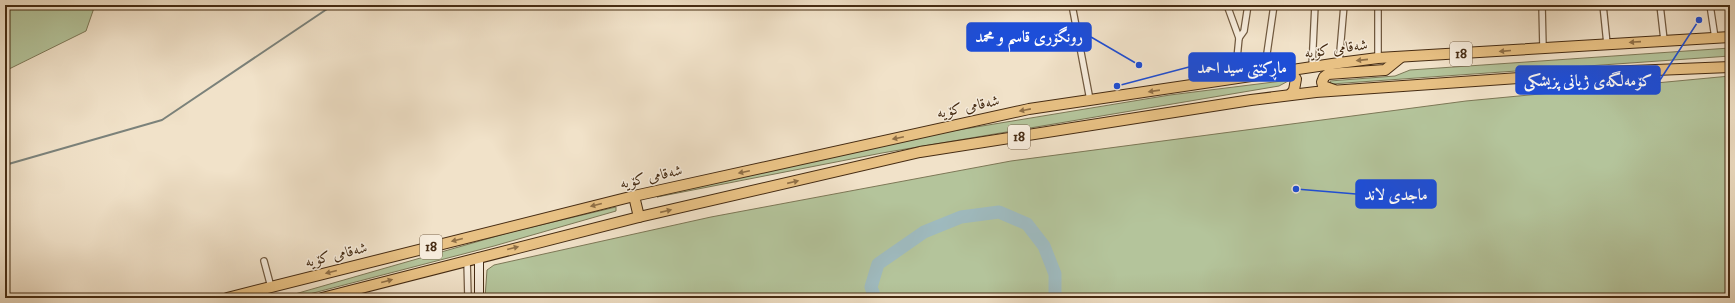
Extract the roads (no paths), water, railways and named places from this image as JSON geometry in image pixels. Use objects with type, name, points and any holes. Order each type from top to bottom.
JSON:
[{"type":"highway","name":"شەقامی کۆیە","points":[[227,298],[250,295],[271,286],[634,196],[1029,109],[1235,79],[1339,62],[1378,58],[1730,37]]},
{"type":"highway","points":[[1338,91],[1323,86],[1322,82],[1324,77],[1328,74],[1385,70],[1401,57]]},
{"type":"highway","name":"18","points":[[322,298],[639,217],[920,152],[1290,95],[1606,72],[1730,67]]},
{"type":"highway","points":[[1284,71],[1293,74],[1296,79],[1294,90],[1290,95]]},
{"type":"highway","points":[[634,196],[639,217]]},
{"type":"street","points":[[1072,5],[1090,100]]},
{"type":"street","points":[[1226,5],[1239,38],[1235,79]]},
{"type":"street","points":[[1239,38],[1244,31],[1248,5]]},
{"type":"street","points":[[1264,74],[1274,5]]},
{"type":"street","points":[[1312,67],[1315,5]]},
{"type":"street","points":[[1339,62],[1344,5]]},
{"type":"street","points":[[1378,5],[1378,58]]},
{"type":"street","points":[[1542,5],[1543,48]]},
{"type":"street","points":[[1603,5],[1607,44]]},
{"type":"street","points":[[1660,5],[1664,40]]},
{"type":"street","points":[[1710,5],[1715,38]]},
{"type":"street","points":[[479,257],[479,298]]},
{"type":"street","points":[[467,260],[468,298]]},
{"type":"street","points":[[264,261],[271,286]]},
{"type":"waterway","points":[[5,165],[162,120],[333,5]]},
{"type":"waterway","points":[[875,298],[871,287],[878,264],[924,232],[961,217],[999,212],[1027,224],[1044,246],[1055,274],[1055,298]]},
{"type":"place","name":"کۆمەلگەی ژیانی پزیشکی","points":[[1699,20]]},
{"type":"place","name":"رونگۆری قاسم و محمد","points":[[1139,65]]},
{"type":"place","name":"ماڕکێتی سید احمد","points":[[1117,86]]},
{"type":"place","name":"ماجدی لاند","points":[[1296,189]]}]
